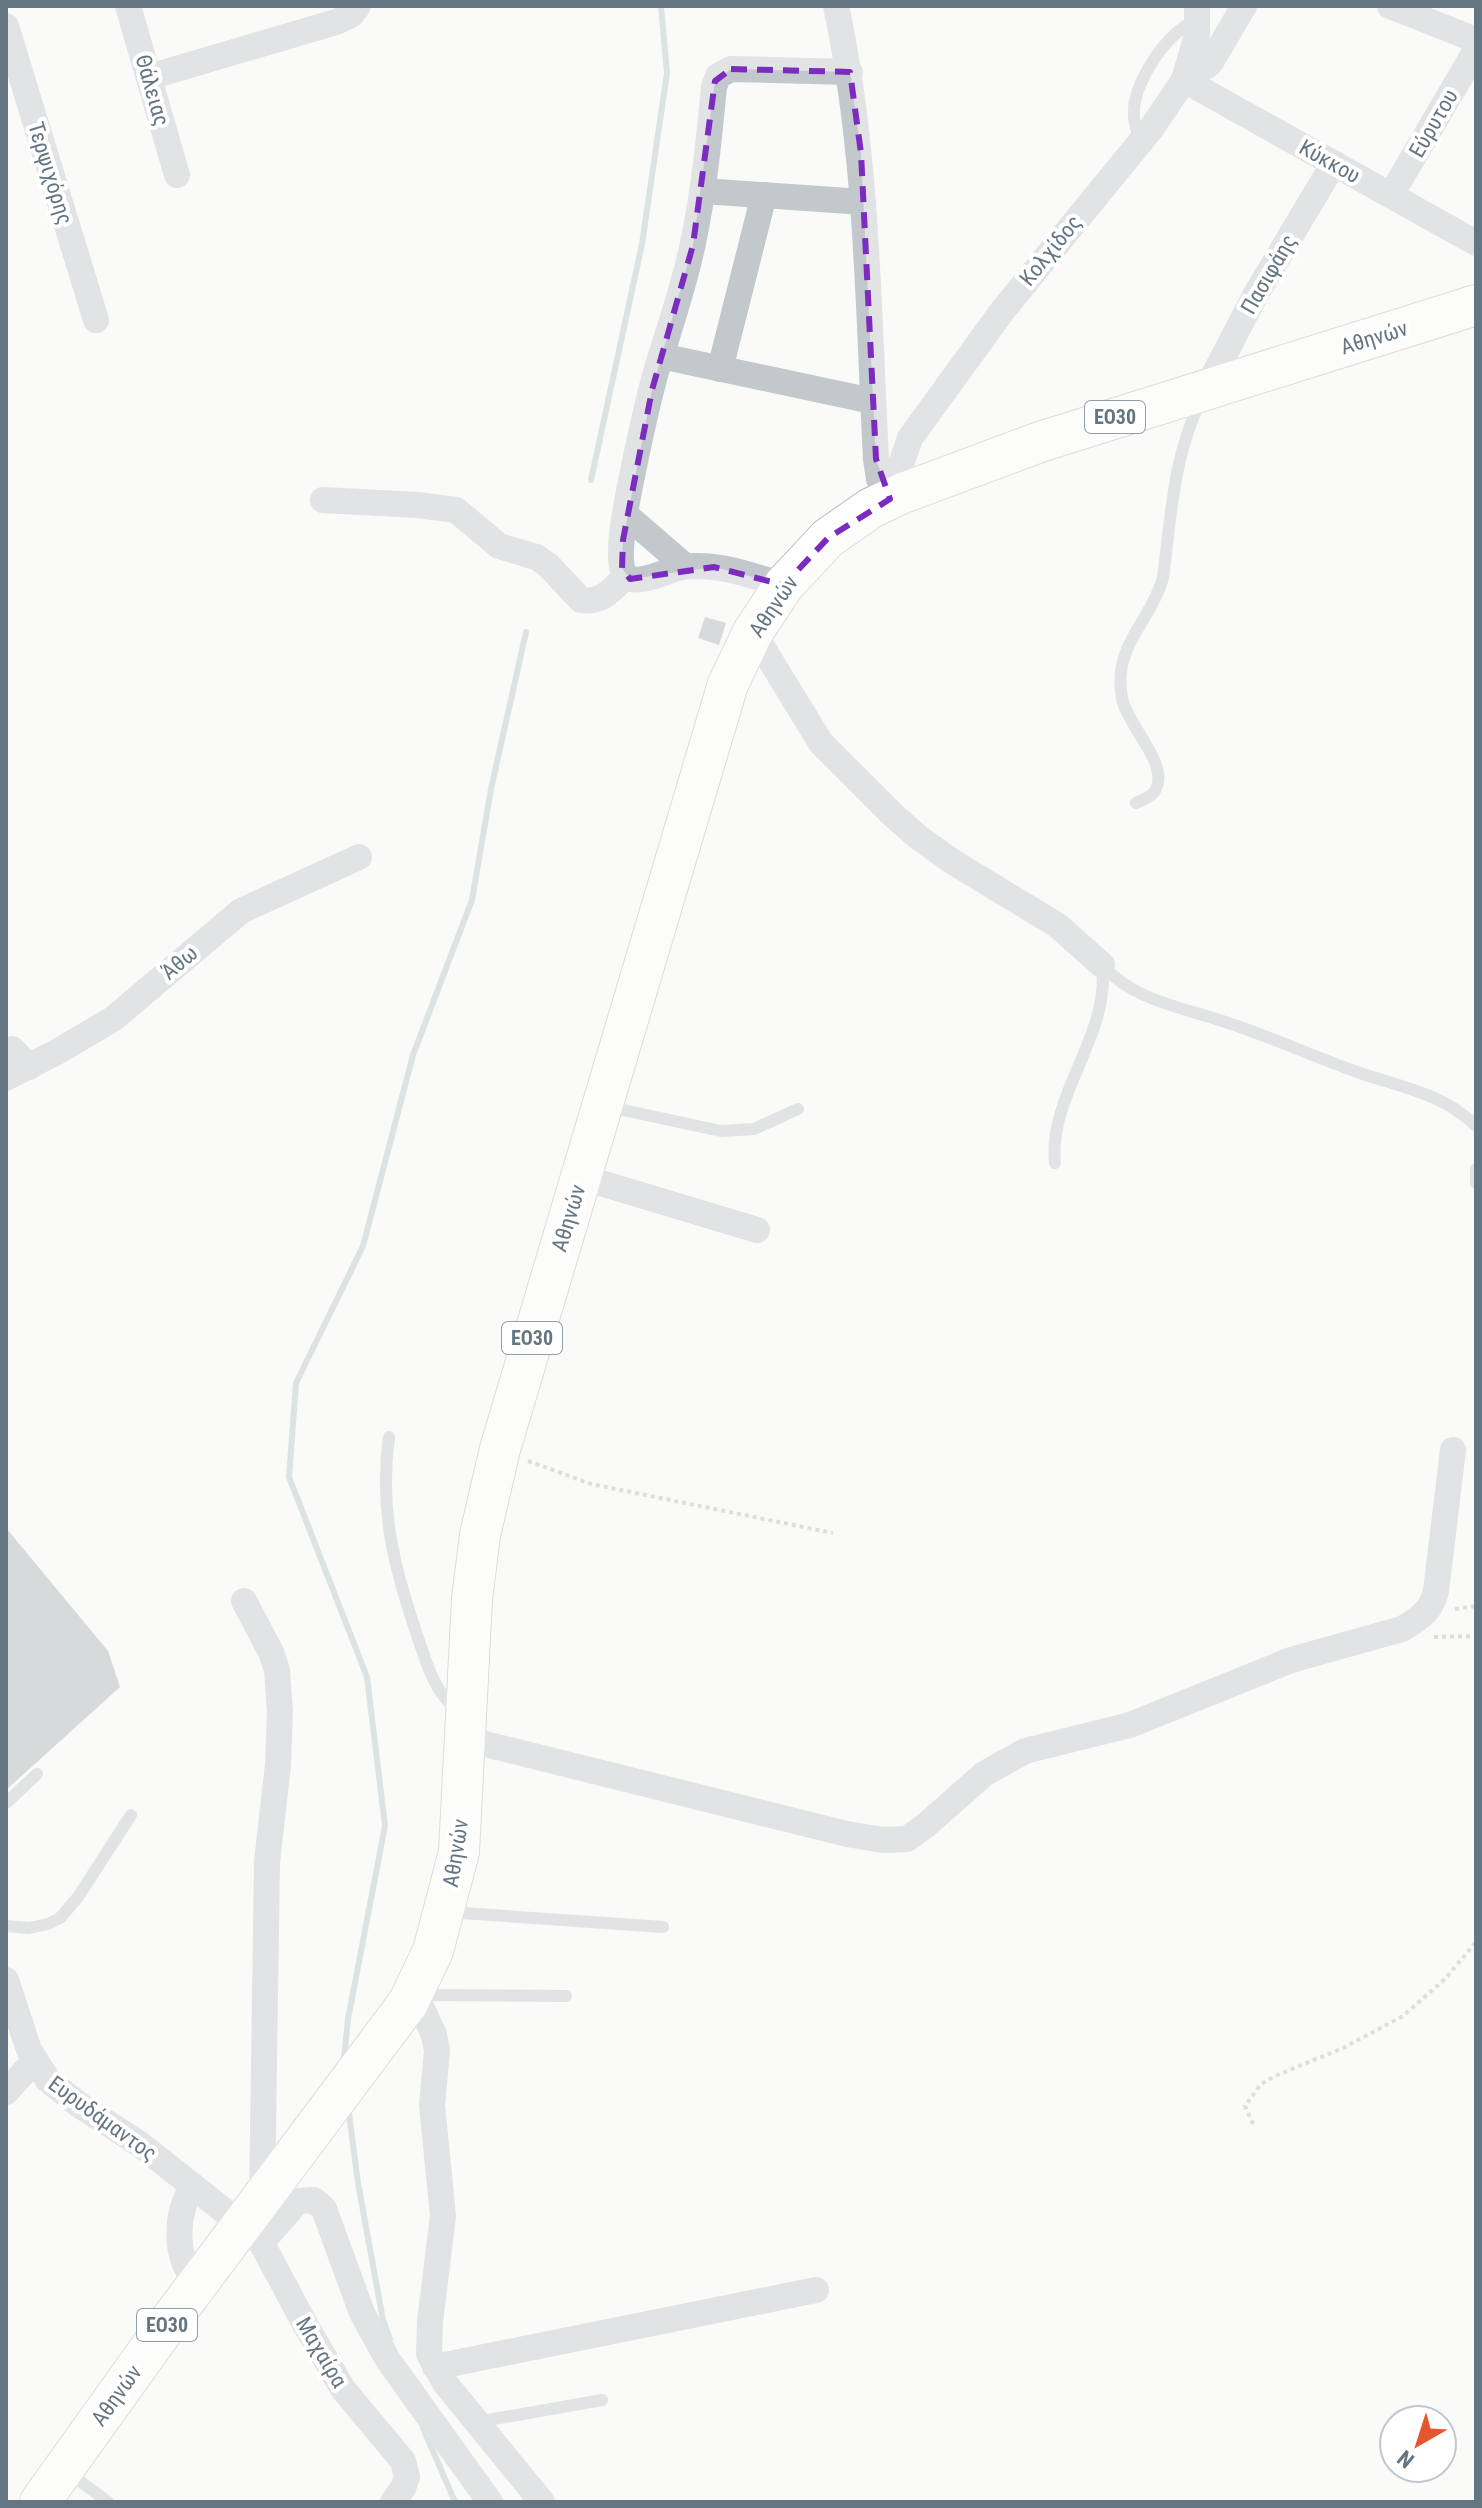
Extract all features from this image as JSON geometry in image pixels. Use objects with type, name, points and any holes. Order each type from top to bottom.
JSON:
[{"type":"main road","name":"Αθηνών","points":[[40,2502],[198,2283],[253,2221],[298,2152],[412,1996],[428,1962],[445,1912],[460,1843],[476,1563],[500,1449],[728,684],[753,632],[784,585],[828,538],[857,516],[897,496],[1040,442],[1476,305]]},
{"type":"street","name":"Θάλειας","points":[[128,6],[177,175]]},
{"type":"street","points":[[149,77],[336,22],[351,15],[358,6]]},
{"type":"street","points":[[836,6],[850,72],[861,153],[877,470],[897,496]]},
{"type":"street","points":[[1187,72],[1211,62],[1244,6]]},
{"type":"street","points":[[1390,6],[1476,40]]},
{"type":"street","name":"Κολχίδος","points":[[897,496],[900,467],[910,438],[1003,310],[1141,141],[1187,72],[1197,35],[1197,13]]},
{"type":"street","name":"Τερψιχόρης","points":[[6,26],[96,320]]},
{"type":"street","name":"Εύρυτου","points":[[1391,195],[1476,50]]},
{"type":"street","points":[[626,576],[621,557],[626,515],[652,390],[693,245],[703,191],[715,81],[721,72],[731,69],[850,72]]},
{"type":"street","name":"Κύκκου","points":[[1187,72],[1334,163],[1476,242]]},
{"type":"street","name":"Πασιφάης","points":[[1207,388],[1256,294],[1334,163]]},
{"type":"street","points":[[703,191],[863,202]]},
{"type":"street","points":[[720,369],[764,195]]},
{"type":"street","points":[[661,356],[872,401]]},
{"type":"street","points":[[323,500],[456,510],[499,546],[536,557],[548,565],[581,600],[602,598],[626,576]]},
{"type":"street","points":[[626,515],[685,566]]},
{"type":"street","points":[[626,576],[641,579],[685,566],[714,567],[784,585]]},
{"type":"street","points":[[753,632],[821,743],[893,815],[953,862],[1057,925],[1102,965]]},
{"type":"street","name":"Άθω","points":[[18,1073],[113,1019],[241,911],[359,857]]},
{"type":"street","points":[[6,1050],[12,1049],[18,1073]]},
{"type":"street","points":[[581,1177],[757,1230]]},
{"type":"street","points":[[465,1728],[847,1834],[901,1840],[925,1826],[984,1774],[1025,1751],[1130,1725],[1291,1660],[1402,1629],[1416,1621],[1429,1610],[1436,1591],[1453,1450]]},
{"type":"street","points":[[244,1601],[277,1670],[280,1711],[278,1765],[267,1862],[253,2221],[298,2201],[314,2200],[324,2209],[362,2313],[381,2348],[397,2375],[490,2502]]},
{"type":"street","name":"Ευρυδάμαντος","points":[[6,1980],[34,2061],[48,2080],[69,2098],[141,2145],[193,2186],[253,2221]]},
{"type":"street","points":[[412,1996],[434,2035],[437,2051],[432,2105],[443,2216],[429,2354],[435,2367],[542,2502]]},
{"type":"street","points":[[6,2092],[34,2061]]},
{"type":"street","points":[[193,2186],[182,2207],[180,2240],[184,2265],[198,2283]]},
{"type":"street","name":"Μαχαίρα","points":[[253,2221],[306,2326],[343,2389],[403,2461],[407,2477],[393,2502]]},
{"type":"street","points":[[435,2367],[816,2290]]},
{"type":"lane","points":[[1141,141],[1133,115],[1140,85],[1176,32],[1197,13]]},
{"type":"lane","points":[[1136,803],[1149,797],[1156,789],[1158,775],[1144,740],[1122,703],[1121,666],[1134,632],[1158,594],[1163,578],[1175,475],[1187,431],[1207,388]]},
{"type":"lane","points":[[1102,965],[1126,987],[1146,997],[1236,1025],[1362,1073],[1401,1084],[1435,1098],[1476,1126]]},
{"type":"lane","points":[[1055,1163],[1053,1149],[1056,1130],[1103,995],[1102,965]]},
{"type":"lane","points":[[602,1105],[721,1131],[754,1129],[798,1109]]},
{"type":"lane","points":[[1476,1169],[1476,1183]]},
{"type":"lane","points":[[389,1437],[385,1492],[397,1577],[430,1675],[465,1728]]},
{"type":"lane","points":[[6,1803],[37,1774]]},
{"type":"lane","points":[[6,1926],[29,1928],[60,1918],[78,1897],[131,1815]]},
{"type":"lane","points":[[445,1912],[663,1927]]},
{"type":"lane","points":[[412,1996],[566,1996]]},
{"type":"lane","points":[[477,2422],[602,2400]]},
{"type":"lane","points":[[63,2468],[108,2502]]},
{"type":"path","points":[[500,1449],[591,1484],[833,1533]]},
{"type":"path","points":[[1253,2124],[1245,2106],[1261,2084],[1343,2048],[1403,2016],[1445,1979],[1476,1942]]},
{"type":"highlighted area","points":[[731,69],[850,72],[861,153],[876,459],[890,499],[828,538],[784,585],[714,567],[630,579],[622,568],[623,540],[652,390],[693,245],[715,81]]},
{"type":"building","points":[[705,617],[726,623],[719,645],[698,638]]},
{"type":"building","points":[[6,1528],[108,1651],[120,1687],[6,1790]]},
{"type":"waterway","points":[[591,480],[642,244],[667,73],[661,6]]},
{"type":"waterway","points":[[344,2059],[348,2019],[385,1826],[367,1677],[289,1477],[296,1383],[363,1246],[413,1055],[472,900],[491,789],[526,632]]},
{"type":"waterway","points":[[348,2106],[358,2183],[383,2320],[390,2339]]},
{"type":"waterway","points":[[423,2428],[455,2502]]}]
